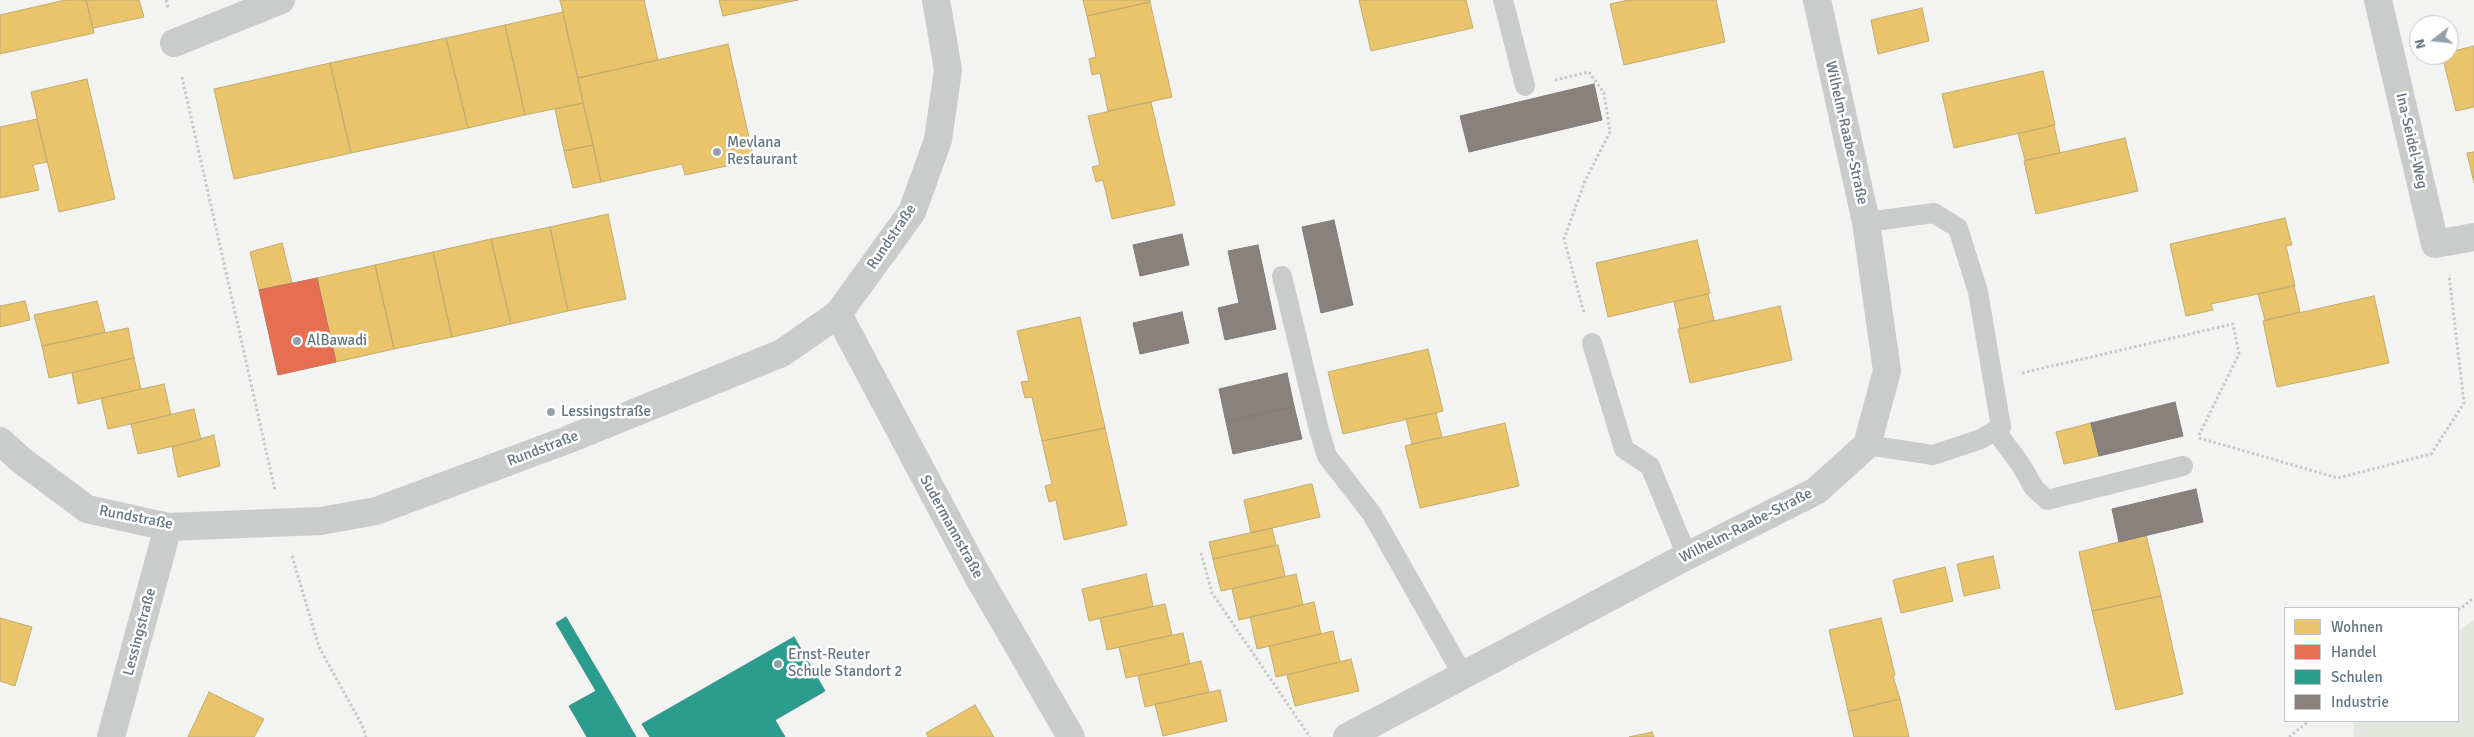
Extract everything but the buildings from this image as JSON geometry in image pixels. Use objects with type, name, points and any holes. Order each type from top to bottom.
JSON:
[{"type":"street","points":[[174,43],[281,0]]},
{"type":"street","name":"Rundstraße","points":[[0,441],[21,460],[87,509],[168,527],[283,524],[321,521],[376,511],[567,440],[782,353],[838,314],[912,212],[938,140],[948,70],[936,0]]},
{"type":"street","name":"Wilhelm-Raabe-Straße","points":[[1347,737],[1687,556],[1816,492],[1867,445],[1887,371],[1866,222],[1817,0]]},
{"type":"street","name":"Ina-Seidel-Weg","points":[[2378,0],[2435,244],[2446,242]]},
{"type":"street","points":[[2446,242],[2474,237]]},
{"type":"street","name":"Sudermannstraße","points":[[838,314],[976,573],[1071,737]]},
{"type":"street","name":"Lessingstraße","points":[[111,737],[168,527]]},
{"type":"lane","points":[[1503,0],[1525,86]]},
{"type":"lane","points":[[1866,222],[1934,213],[1958,228],[1978,292],[2001,426],[1981,439],[1932,455],[1867,445]]},
{"type":"lane","points":[[1282,276],[1319,430],[1328,456],[1372,514],[1463,675]]},
{"type":"lane","points":[[1592,343],[1624,449],[1650,466],[1687,556]]},
{"type":"lane","points":[[1994,430],[2021,465],[2034,488],[2047,500],[2183,466]]},
{"type":"path","points":[[166,0],[174,43],[283,524],[319,647],[362,725],[366,737]]},
{"type":"path","points":[[1525,86],[1589,72],[1604,93],[1610,132],[1585,181],[1564,239],[1592,343]]},
{"type":"path","points":[[2198,437],[2338,478],[2431,454],[2464,403],[2446,242]]},
{"type":"path","points":[[1994,380],[2233,324],[2239,354],[2183,466]]},
{"type":"path","points":[[1201,553],[1212,593],[1310,737]]},
{"type":"path","points":[[2459,609],[2474,598]]},
{"type":"path","points":[[2289,737],[2308,722]]},
{"type":"shaded area","points":[[2474,620],[2474,737],[2354,737],[2353,722],[2459,722],[2459,630]]},
{"type":"place","name":"Mevlana Restaurant","points":[[717,152]]},
{"type":"place","name":"AlBawadi","points":[[297,341]]},
{"type":"place","name":"Lessingstraße","points":[[551,412]]},
{"type":"place","name":"Ernst-Reuter Schule Standort 2","points":[[778,664]]}]
